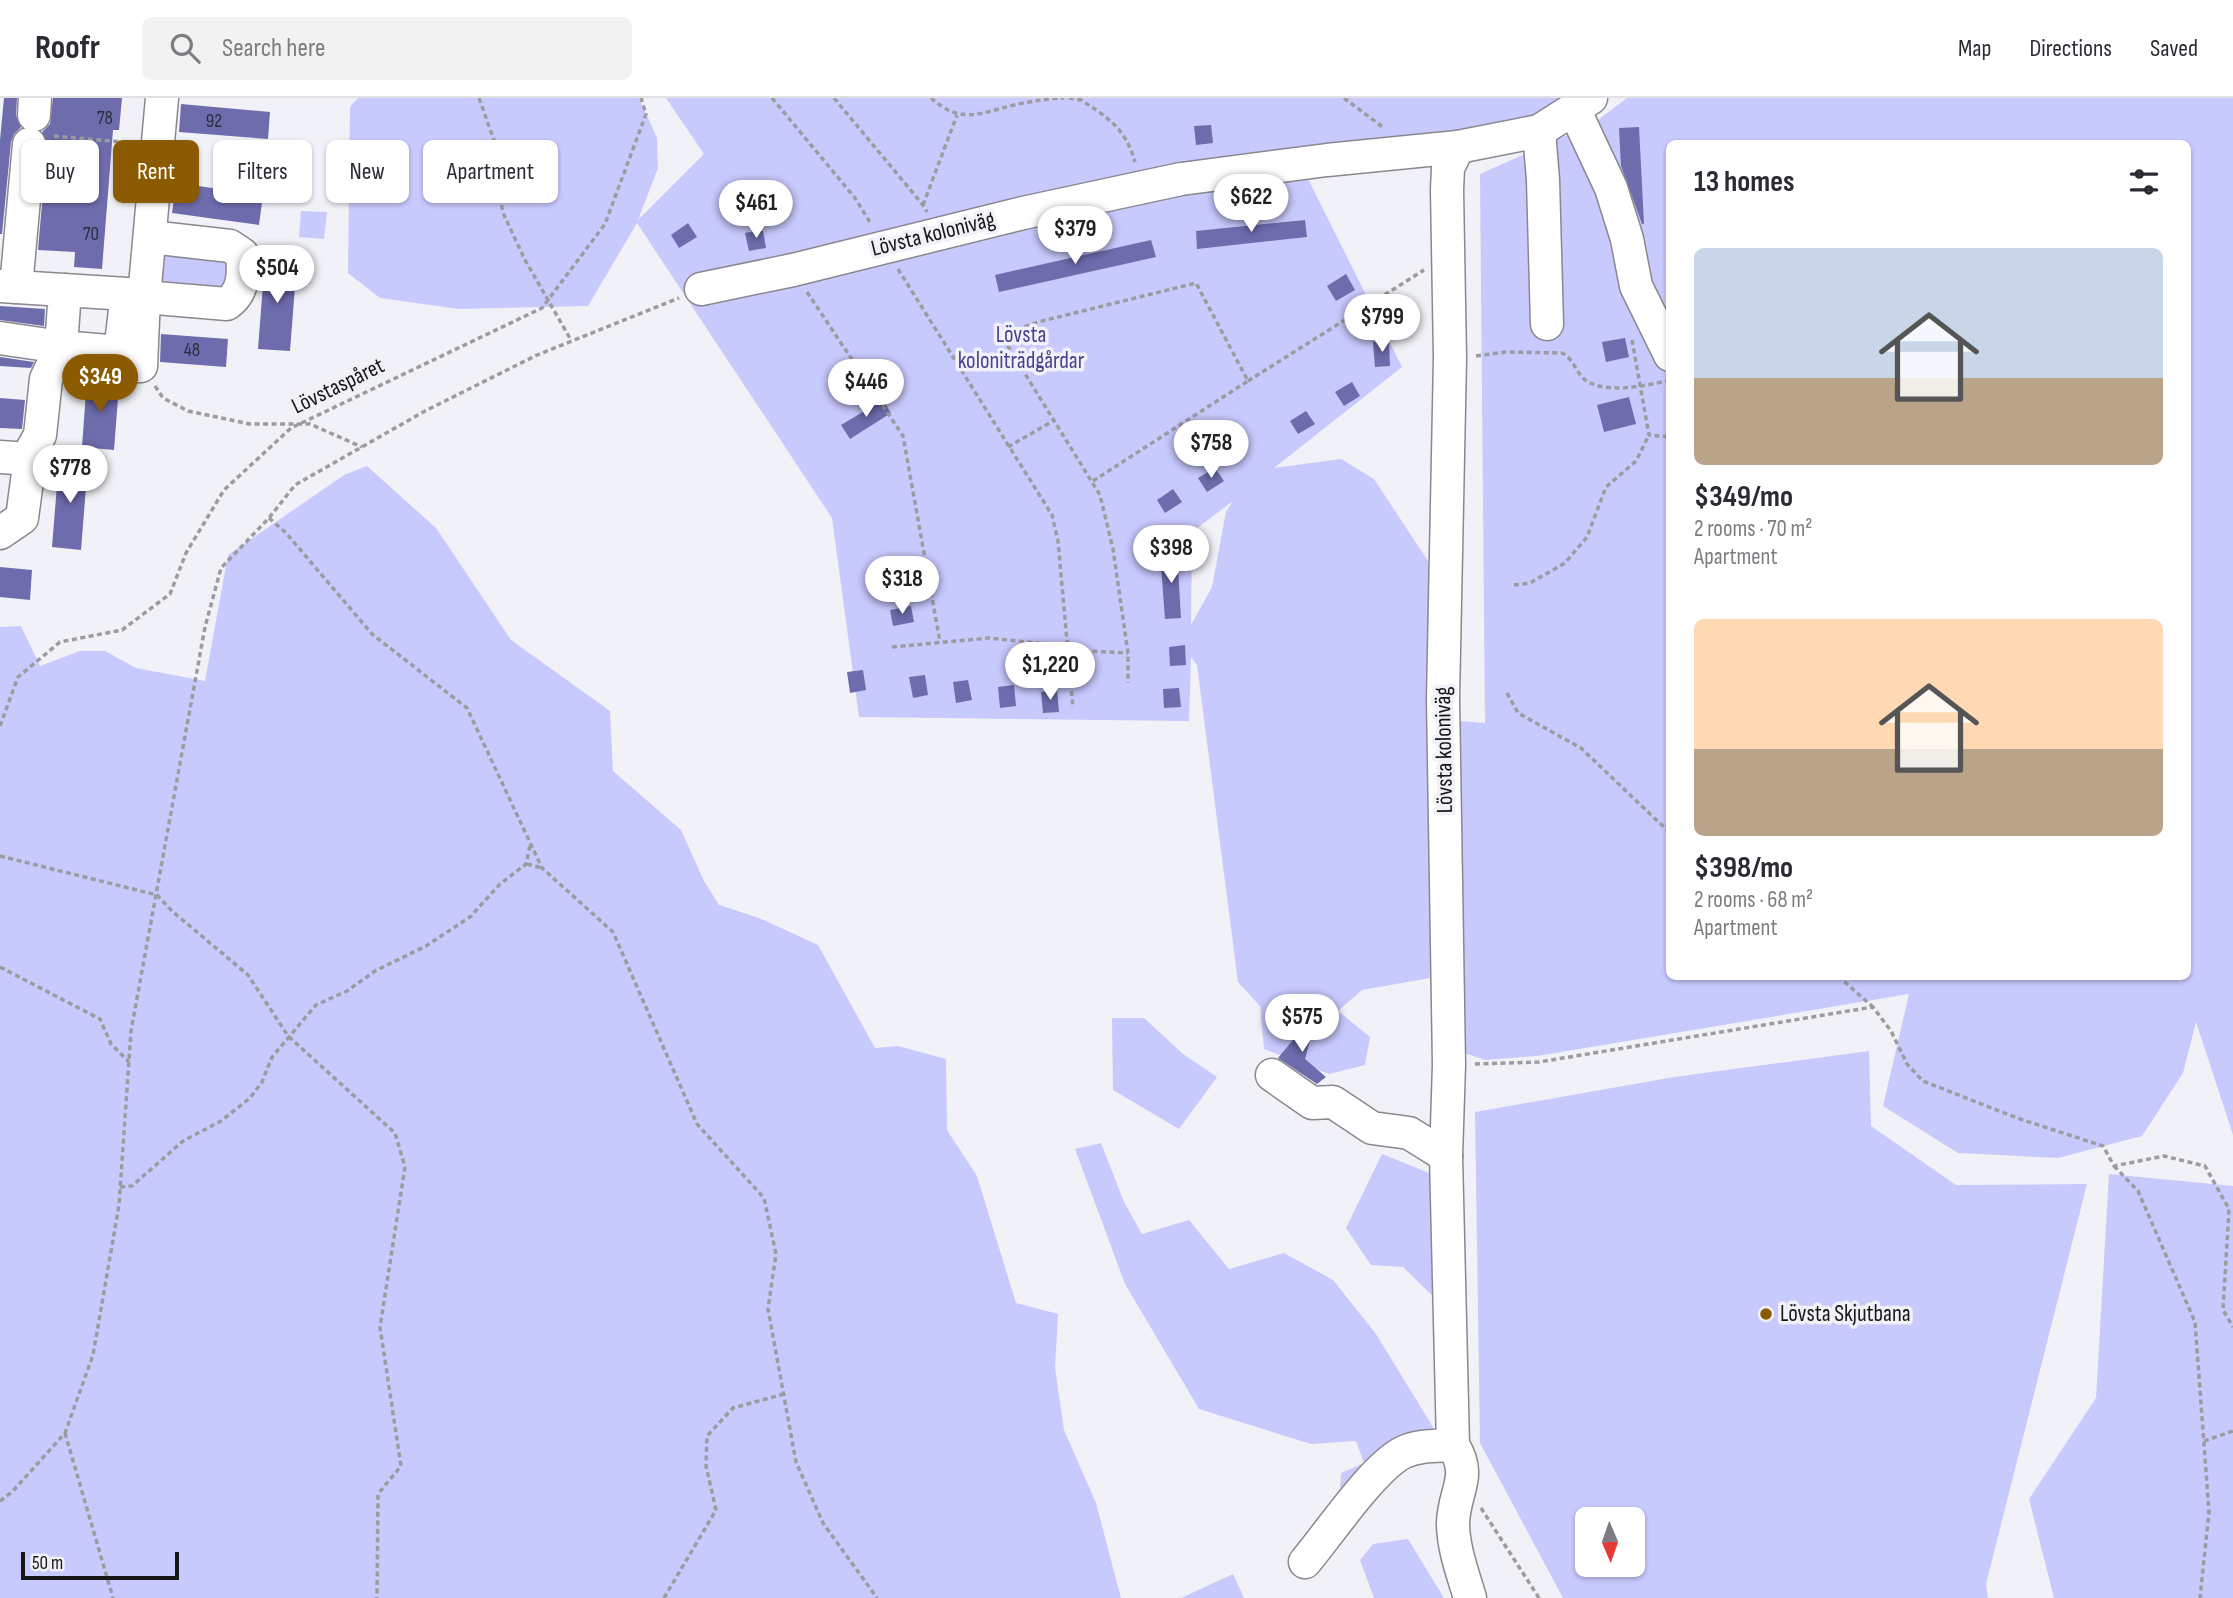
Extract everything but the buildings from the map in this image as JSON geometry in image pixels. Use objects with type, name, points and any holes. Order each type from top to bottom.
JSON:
[{"type":"street","points":[[158,140],[162,98]]},
{"type":"street","points":[[1583,103],[1627,239],[1636,286],[1666,347]]},
{"type":"street","name":"Lövsta koloniväg","points":[[701,289],[1181,179],[1458,147],[1539,131],[1583,103]]},
{"type":"street","points":[[36,123],[8,286],[127,294],[131,359]]},
{"type":"street","points":[[1539,131],[1547,324]]},
{"type":"street","name":"Lövsta koloniväg","points":[[1458,147],[1448,168],[1455,248],[1450,358],[1454,472],[1443,699],[1449,1066],[1446,1156],[1458,1458],[1453,1523],[1456,1547],[1470,1598]]},
{"type":"street","points":[[131,359],[144,297],[153,203]]},
{"type":"street","points":[[144,297],[227,304],[236,298],[243,271],[242,254],[230,246],[150,237]]},
{"type":"street","points":[[0,533],[22,518],[15,458],[31,451],[40,435],[46,379],[61,347],[65,290]]},
{"type":"street","points":[[0,338],[131,359]]},
{"type":"street","points":[[1272,1075],[1312,1103],[1333,1102],[1372,1128],[1409,1133],[1446,1156]]},
{"type":"street","points":[[1305,1562],[1356,1497],[1402,1453],[1419,1447],[1458,1458]]},
{"type":"path","points":[[479,98],[496,146],[496,175],[503,213],[525,260],[571,340]]},
{"type":"path","name":"Lövstaspåret","points":[[0,726],[18,677],[60,642],[122,630],[170,594],[186,553],[224,490],[291,428],[542,308],[606,224],[646,114],[642,98]]},
{"type":"path","points":[[772,98],[856,198],[1052,515],[1058,541],[1073,708]]},
{"type":"path","points":[[834,98],[923,205],[936,233]]},
{"type":"path","points":[[931,98],[957,114],[973,116],[1040,99],[1080,99],[1117,125],[1130,146],[1142,187]]},
{"type":"path","points":[[1344,98],[1414,151]]},
{"type":"path","points":[[923,205],[957,114]]},
{"type":"path","points":[[36,123],[130,140]]},
{"type":"path","points":[[1093,481],[1455,248]]},
{"type":"path","points":[[793,270],[903,436],[940,642]]},
{"type":"path","points":[[1128,683],[1128,653],[1114,549],[1100,495],[1001,335],[1196,283],[1248,381]]},
{"type":"path","points":[[0,1501],[12,1492],[65,1433],[93,1355],[120,1187],[131,1031],[205,626],[221,568],[269,518],[295,485],[425,411],[571,340],[701,289]]},
{"type":"path","points":[[1514,585],[1530,583],[1565,563],[1587,537],[1605,487],[1636,461],[1649,435],[1630,330]]},
{"type":"path","points":[[1450,358],[1506,352],[1562,353],[1568,355],[1585,380],[1600,387],[1641,387],[1666,381]]},
{"type":"path","points":[[131,359],[163,398],[188,411],[250,424],[310,424],[362,447]]},
{"type":"path","points":[[1008,447],[1053,421]]},
{"type":"path","points":[[1649,435],[1666,437]]},
{"type":"path","points":[[269,518],[286,533],[372,634],[467,708],[542,868],[613,932],[697,1124],[764,1198],[776,1254],[768,1309],[796,1462],[822,1523],[877,1598]]},
{"type":"path","points":[[892,647],[989,638],[1091,652],[1128,653]]},
{"type":"path","points":[[1507,693],[1517,713],[1581,748],[1666,828]]},
{"type":"path","points":[[120,1187],[132,1186],[183,1141],[221,1121],[250,1098],[262,1082],[272,1057],[316,1005],[347,991],[374,971],[426,946],[470,917],[500,884],[526,864],[531,844]]},
{"type":"path","points":[[0,856],[157,895],[172,911],[248,975],[288,1036],[395,1133],[405,1167],[380,1327],[401,1466],[378,1494],[376,1598]]},
{"type":"path","points":[[526,864],[542,868]]},
{"type":"path","points":[[0,967],[100,1019],[111,1044],[129,1062]]},
{"type":"path","points":[[1843,980],[1873,1007],[1891,1031],[1907,1064],[1923,1081],[2017,1118],[2103,1146],[2114,1166],[2138,1191],[2195,1322],[2209,1512],[2200,1598]]},
{"type":"path","points":[[1449,1066],[1539,1062],[1873,1007]]},
{"type":"path","points":[[2114,1166],[2164,1156],[2205,1166],[2229,1209],[2223,1310],[2233,1327]]},
{"type":"path","points":[[664,1598],[716,1510],[706,1466],[707,1436],[733,1408],[784,1394]]},
{"type":"path","points":[[2204,1441],[2233,1431]]},
{"type":"path","points":[[65,1433],[113,1598]]},
{"type":"path","points":[[1458,1458],[1475,1499],[1539,1598]]},
{"type":"green space","name":"Lövsta koloniträdgårdar","points":[[358,98],[639,98],[657,138],[658,168],[638,220],[704,154],[666,98],[1569,98],[1527,122],[1294,151],[1402,367],[1274,468],[1341,459],[1374,479],[1434,570],[1459,916],[1460,721],[1485,723],[1480,174],[1594,123],[1627,98],[2233,98],[2233,1135],[2196,1022],[2183,1073],[2142,1136],[2058,1158],[1958,1153],[1883,1106],[1909,994],[1537,1056],[1485,1060],[1458,1051],[1457,951],[1430,978],[1362,990],[1338,1011],[1370,1037],[1365,1065],[1329,1074],[1264,1049],[1260,1006],[1238,982],[1197,665],[1191,657],[1189,721],[859,717],[832,518],[637,223],[588,306],[459,309],[380,298],[348,273],[349,203],[409,203],[409,140],[350,140],[350,107]],"holes":[[[1233,501],[1226,512],[1212,587],[1191,625],[1192,532]]]},
{"type":"green space","points":[[301,211],[327,212],[324,239],[299,237]]},
{"type":"green space","points":[[158,251],[233,253],[234,292],[159,294]]},
{"type":"green space","points":[[367,466],[436,528],[511,640],[610,711],[613,771],[681,830],[704,881],[719,905],[759,918],[818,945],[875,1048],[898,1046],[946,1059],[947,1130],[977,1176],[1016,1303],[1058,1314],[1055,1368],[1064,1430],[1096,1503],[1121,1598],[0,1598],[0,627],[21,626],[40,666],[80,651],[105,651],[136,668],[205,681],[228,555],[344,475]]},
{"type":"green space","points":[[1112,1018],[1144,1018],[1183,1054],[1217,1077],[1179,1129],[1113,1090]]},
{"type":"green space","name":"Lövsta Skjutbana","points":[[1869,1051],[1871,1126],[1956,1185],[2087,1184],[1986,1584],[1988,1598],[1563,1598],[1480,1443],[1475,1112],[1674,1077]]},
{"type":"green space","points":[[1101,1143],[1124,1202],[1142,1234],[1189,1220],[1229,1269],[1284,1253],[1333,1280],[1376,1334],[1433,1427],[1413,1456],[1339,1510],[1341,1473],[1364,1463],[1356,1441],[1311,1444],[1199,1409],[1125,1284],[1075,1149]]},
{"type":"green space","points":[[1382,1154],[1429,1173],[1442,1222],[1438,1301],[1403,1267],[1371,1265],[1346,1228]]},
{"type":"green space","points":[[2109,1174],[2233,1186],[2233,1598],[2054,1598],[2029,1499],[2096,1398]]},
{"type":"green space","points":[[1408,1539],[1444,1598],[1374,1598],[1360,1560],[1373,1544]]},
{"type":"green space","points":[[1233,1574],[1244,1598],[1181,1598]]},
{"type":"place","name":"Lövsta Skjutbana","points":[[1766,1314]]}]
